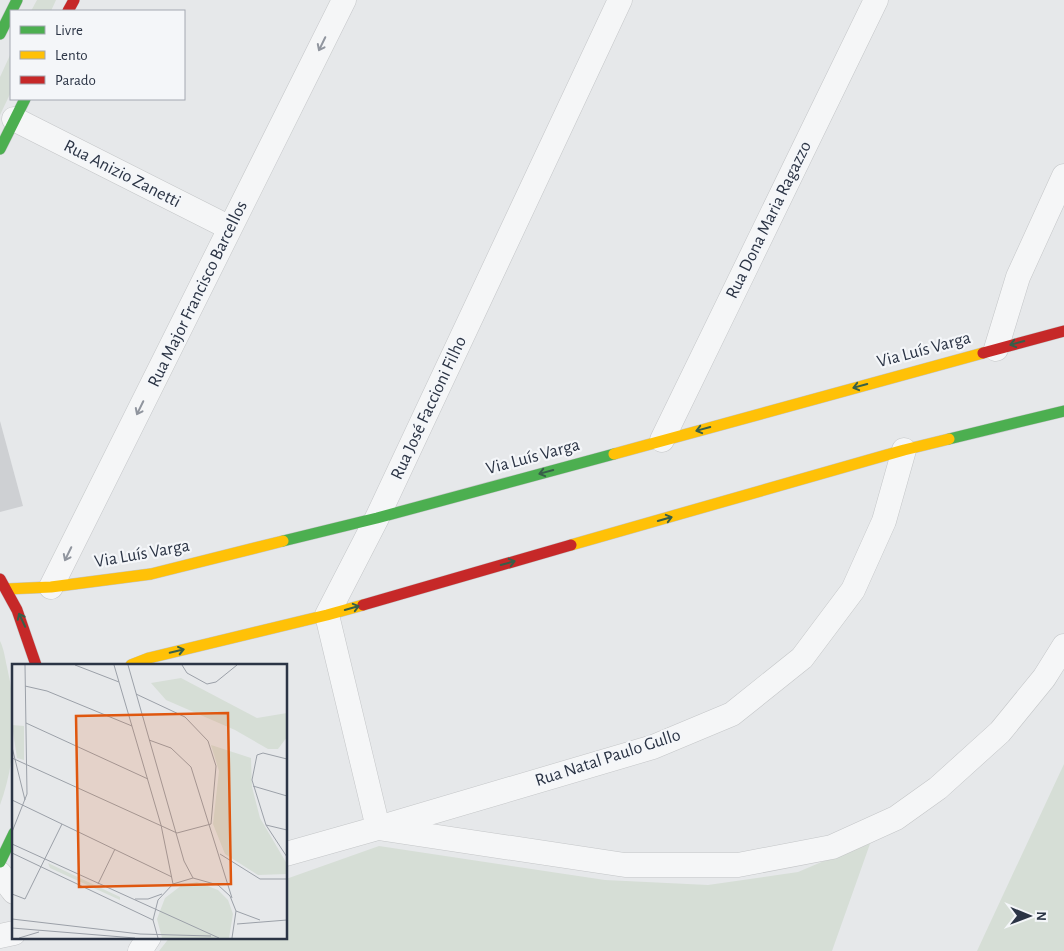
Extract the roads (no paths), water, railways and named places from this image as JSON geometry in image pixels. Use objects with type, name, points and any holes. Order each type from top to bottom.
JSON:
[{"type":"main road","points":[[0,34],[10,13]]},
{"type":"main road","points":[[0,148],[19,109]]},
{"type":"main road","name":"Via Luís Varga","points":[[7,589],[51,587],[151,574],[377,518],[1064,331]]},
{"type":"main road","points":[[134,664],[149,658],[327,615],[904,450],[1064,412]]},
{"type":"main road","points":[[0,579],[7,589],[25,627],[36,664]]},
{"type":"main road","points":[[0,862],[12,837]]},
{"type":"street","name":"Rua Major Francisco Barcellos","points":[[51,587],[344,0]]},
{"type":"street","name":"Rua José Faccioni Filho","points":[[327,615],[377,518],[620,0]]},
{"type":"street","name":"Rua Dona Maria Ragazzo","points":[[662,440],[876,0]]},
{"type":"street","name":"Rua Anizio Zanetti","points":[[19,109],[230,228]]},
{"type":"street","points":[[996,349],[1018,277],[1064,176]]},
{"type":"street","name":"Rua Natal Paulo Gullo","points":[[288,853],[653,748],[732,714],[802,658],[853,590],[884,521],[904,450]]},
{"type":"street","points":[[327,615],[378,828],[625,865],[738,865],[832,847],[896,818],[938,788],[1000,732],[1044,678],[1064,646]]},
{"type":"street","points":[[0,874],[12,889]]},
{"type":"street","points":[[140,951],[148,938]]}]
